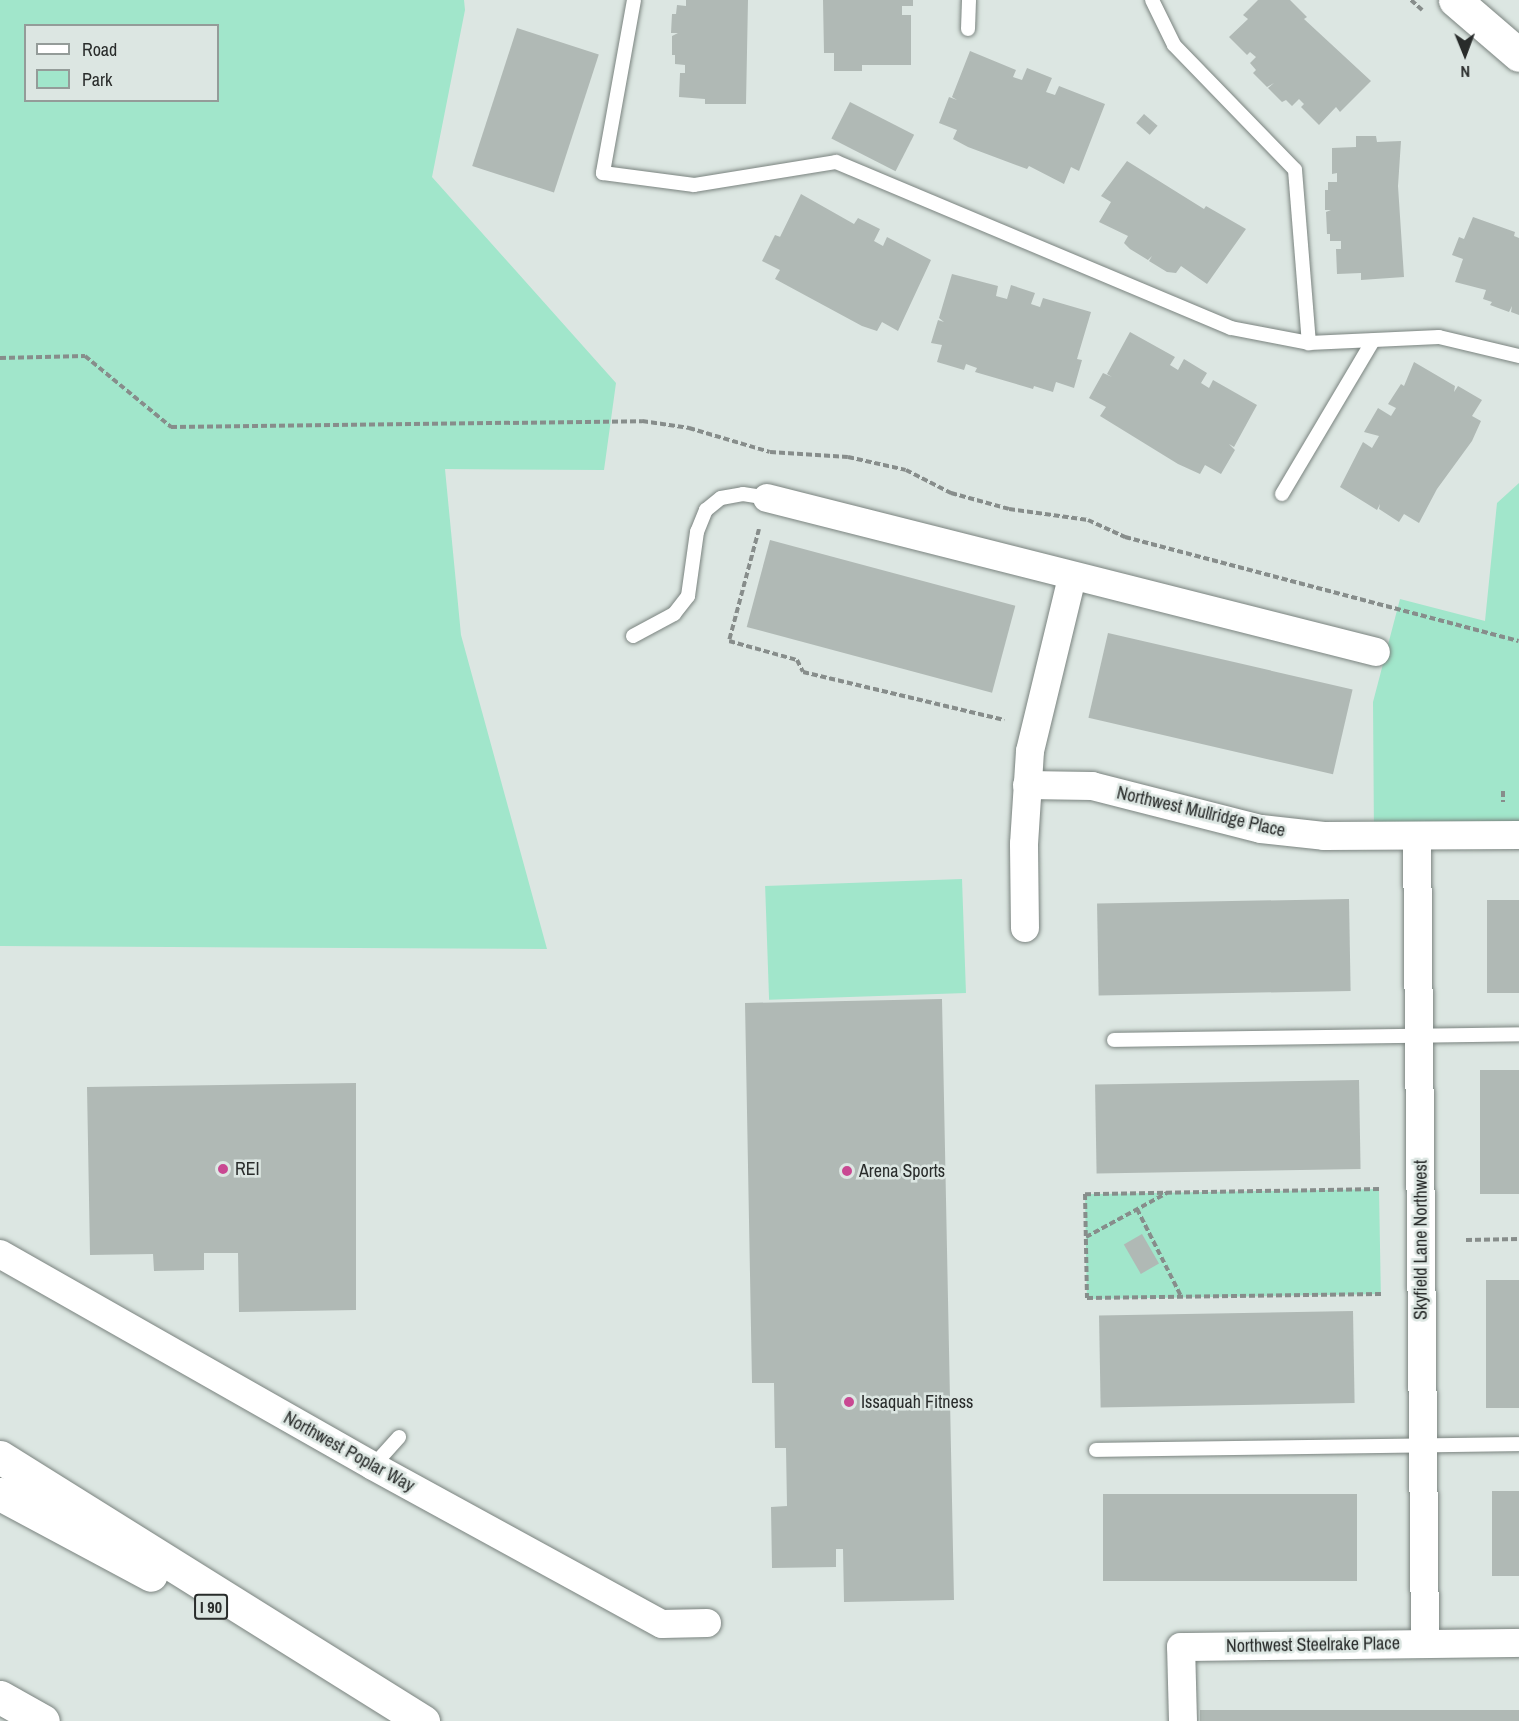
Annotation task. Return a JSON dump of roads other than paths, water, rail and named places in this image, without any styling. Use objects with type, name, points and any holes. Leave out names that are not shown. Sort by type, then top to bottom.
[{"type":"main road","points":[[1455,0],[1519,55]]},
{"type":"main road","points":[[0,1457],[423,1721]]},
{"type":"main road","name":"I 90","points":[[0,1494],[423,1721]]},
{"type":"main road","points":[[0,1697],[43,1721]]},
{"type":"street","points":[[767,498],[1072,578],[1376,652]]},
{"type":"street","points":[[1025,928],[1027,785],[1030,751],[1072,578]]},
{"type":"street","name":"Northwest Mullridge Place","points":[[1027,785],[1092,786],[1261,829],[1324,836],[1519,835]]},
{"type":"street","name":"Skyfield Lane Northwest","points":[[1417,837],[1425,1644]]},
{"type":"street","name":"Northwest Poplar Way","points":[[0,1254],[373,1466],[662,1624],[706,1623]]},
{"type":"street","name":"Northwest Steelrake Place","points":[[1183,1721],[1181,1647],[1519,1643]]},
{"type":"lane","points":[[634,0],[603,173],[694,185],[836,162],[1195,315],[1231,328],[1309,343],[1439,337],[1519,356]]},
{"type":"lane","points":[[968,28],[969,0]]},
{"type":"lane","points":[[1152,0],[1174,45],[1295,170],[1309,343]]},
{"type":"lane","points":[[1281,494],[1373,341]]},
{"type":"lane","points":[[633,636],[674,614],[688,596],[697,532],[706,510],[721,498],[743,494],[767,498]]},
{"type":"lane","points":[[1114,1040],[1519,1034]]},
{"type":"lane","points":[[373,1466],[399,1437]]},
{"type":"lane","points":[[1096,1450],[1519,1444]]},
{"type":"place","name":"REI","points":[[223,1169]]},
{"type":"place","name":"Arena Sports","points":[[847,1171]]},
{"type":"place","name":"Issaquah Fitness","points":[[849,1402]]}]
